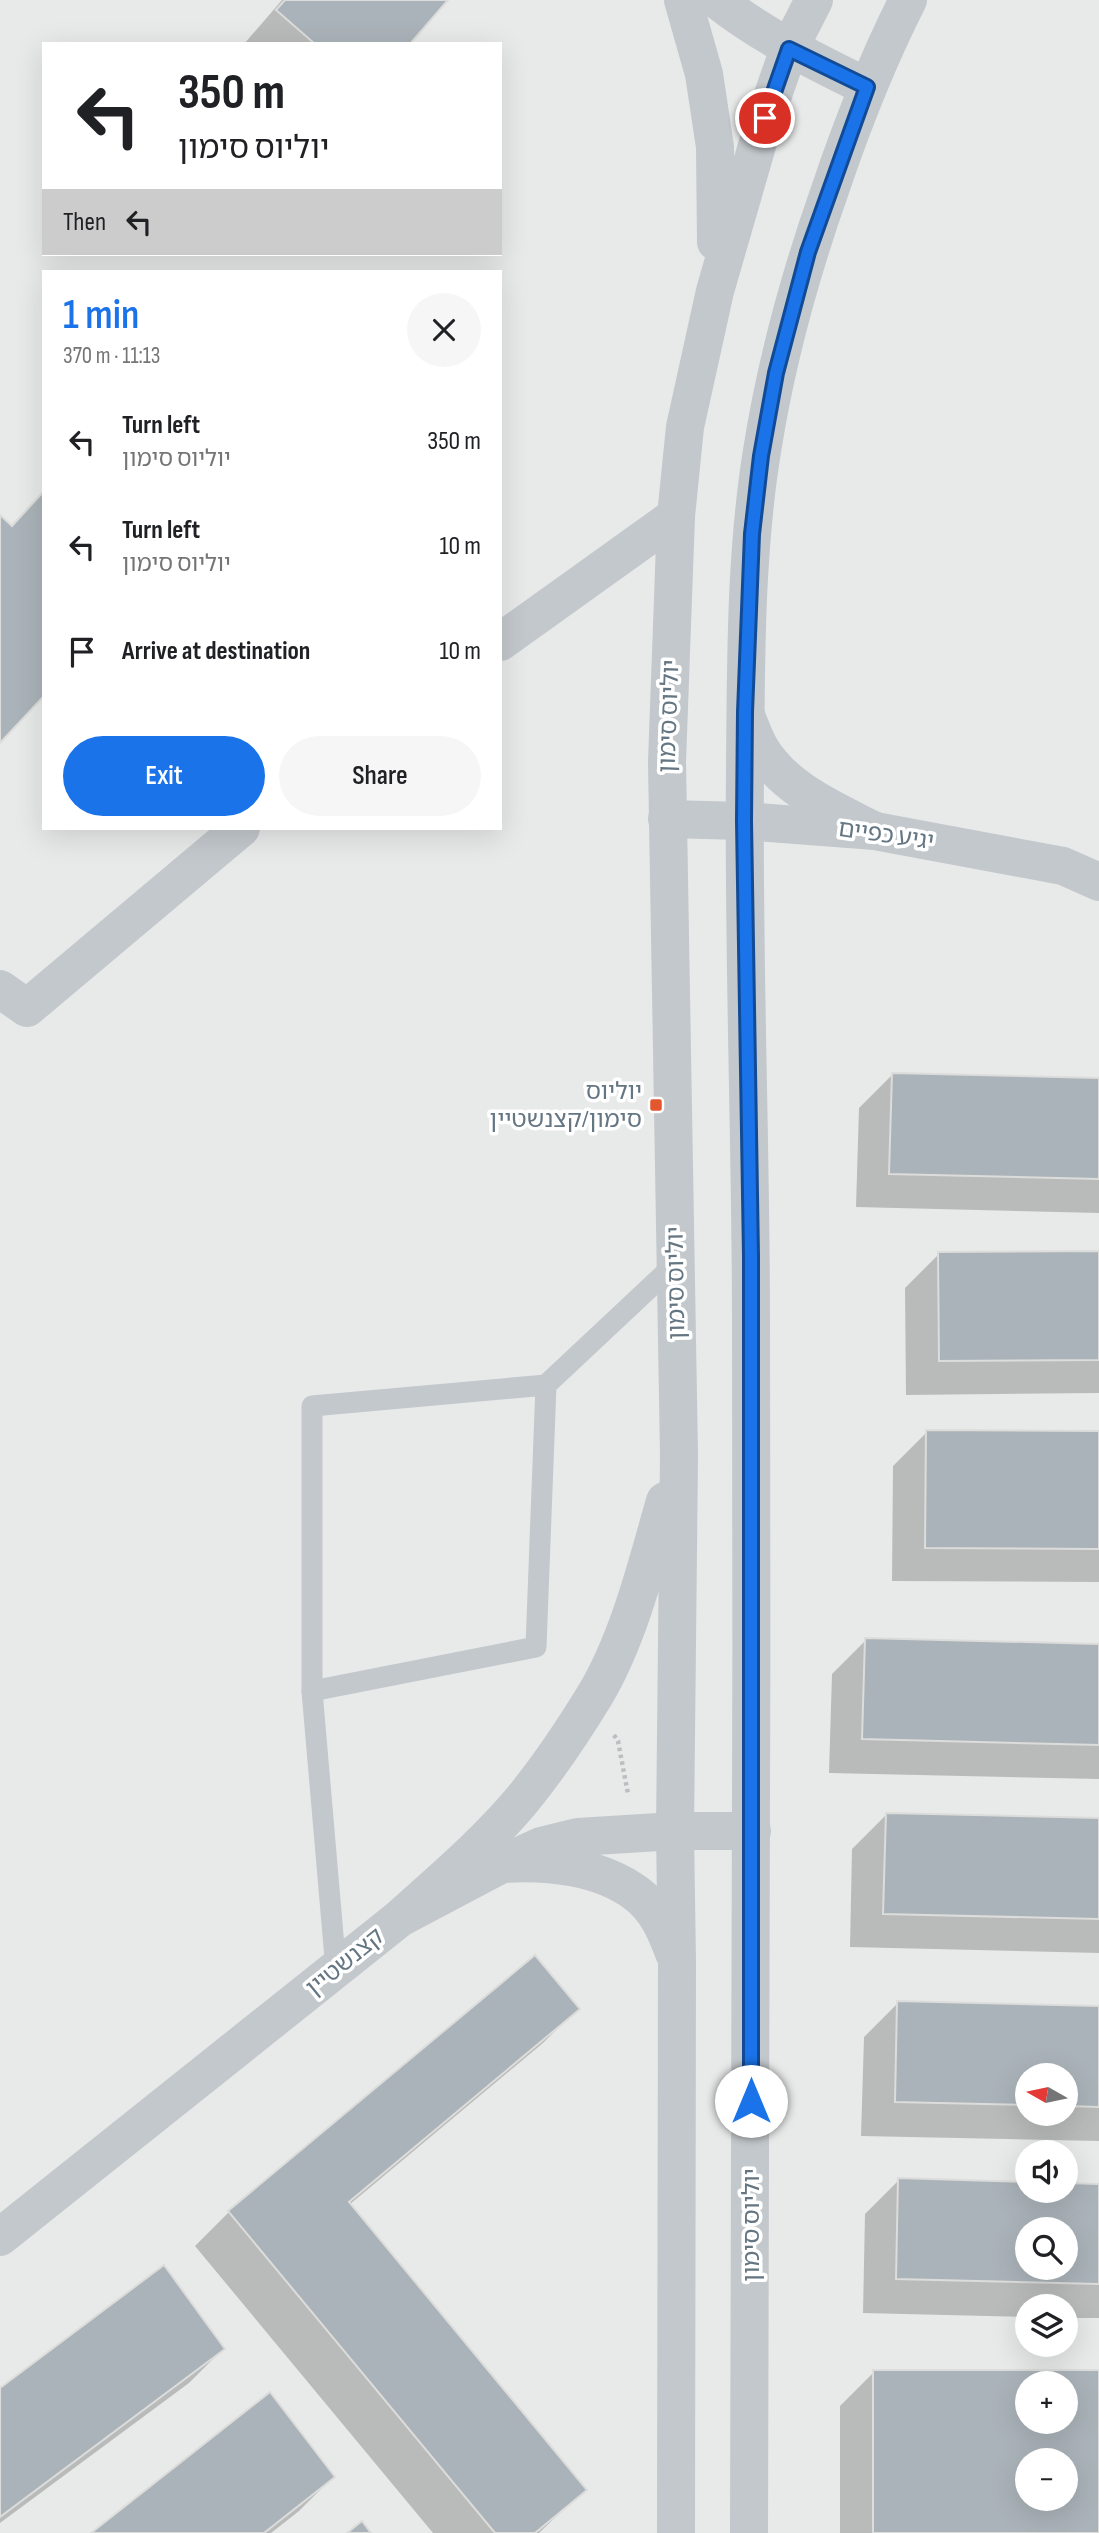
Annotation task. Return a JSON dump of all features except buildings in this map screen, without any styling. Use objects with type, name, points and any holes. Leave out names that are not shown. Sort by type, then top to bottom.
[{"type":"street","points":[[683,0],[704,74],[715,146],[715,291]]},
{"type":"street","points":[[717,0],[752,27],[789,49],[867,87]]},
{"type":"street","name":"יוליוס סימון","points":[[676,2533],[675,1831],[679,1455],[667,762],[676,516],[685,427],[715,291],[765,118],[789,49],[814,0]]},
{"type":"street","name":"יוליוס סימון","points":[[749,2533],[751,1256],[744,821],[752,534],[761,456],[776,373],[808,252],[867,87],[908,0]]},
{"type":"street","points":[[502,641],[676,516]]},
{"type":"street","points":[[745,712],[759,747],[790,781],[814,800],[875,831]]},
{"type":"street","name":"יגיע כפיים","points":[[667,819],[744,821],[875,831],[1063,866],[1099,882]]},
{"type":"street","points":[[0,989],[27,1008],[239,830]]},
{"type":"street","points":[[400,1918],[473,1851],[522,1800],[593,1697],[624,1633],[679,1455]]},
{"type":"street","name":"קצנשטיין","points":[[0,2237],[400,1918],[541,1846],[578,1837],[752,1830]]},
{"type":"street","points":[[502,1864],[531,1862],[559,1865],[618,1883],[638,1895],[653,1911],[667,1933],[677,1962]]},
{"type":"lane","points":[[336,1970],[312,1691],[312,1406],[546,1385],[676,1263]]},
{"type":"lane","points":[[312,1691],[536,1647],[546,1385]]},
{"type":"path","points":[[593,1697],[618,1741],[628,1794],[631,1833]]},
{"type":"shaded area","points":[[0,0],[1099,0],[1099,2533],[0,2533]]},
{"type":"place","name":"יוליוס סימון/קצנשטיין","points":[[656,1105]]},
{"type":"route","points":[[751,2101],[751,1256],[744,821],[752,534],[761,456],[776,373],[808,252],[867,87],[789,49],[765,118]]}]
